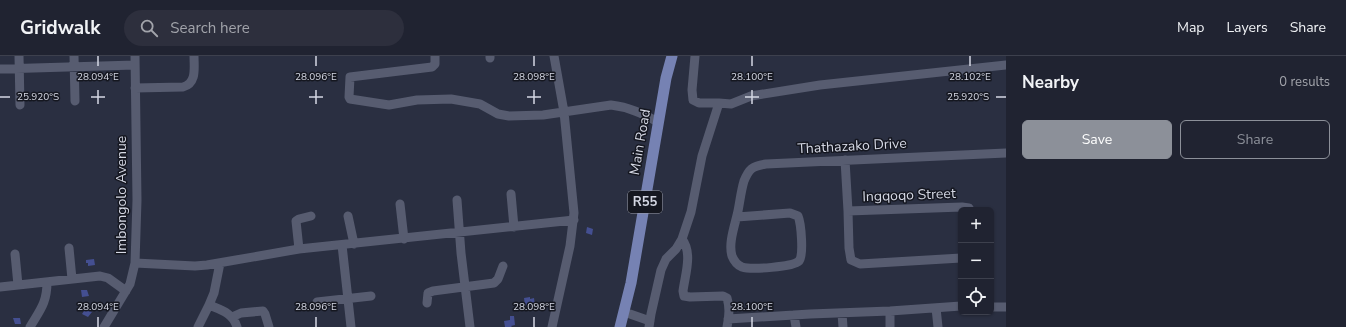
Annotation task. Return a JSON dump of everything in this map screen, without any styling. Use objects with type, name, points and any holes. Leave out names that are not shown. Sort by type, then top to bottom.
[{"type":"main road","name":"Main Road","points":[[666,56],[666,78]]},
{"type":"main road","name":"Main Road","points":[[620,327],[631,283],[658,122],[666,78],[672,56]]},
{"type":"main road","name":"Main Road","points":[[628,327],[632,299],[631,283]]},
{"type":"street","points":[[19,56],[20,105]]},
{"type":"street","points":[[74,56],[75,101]]},
{"type":"street","points":[[135,88],[187,86],[190,84],[193,77],[194,56]]},
{"type":"street","points":[[435,56],[435,64],[432,67],[352,76],[349,79],[350,98],[389,105],[417,100],[451,99],[480,104],[498,114],[509,116],[564,112],[611,104],[630,109],[658,122]]},
{"type":"street","points":[[552,327],[570,246],[574,220],[564,112],[554,56]]},
{"type":"street","points":[[695,56],[692,90],[694,100],[699,103],[731,104],[759,95],[820,85],[1006,64]]},
{"type":"street","points":[[0,69],[74,67],[135,60]]},
{"type":"street","name":"Imbongolo Avenue","points":[[104,327],[126,291],[132,278],[135,263],[137,200],[135,60]]},
{"type":"street","points":[[630,314],[650,324],[661,270],[666,259],[676,249],[682,239],[691,212],[702,156],[719,103]]},
{"type":"street","name":"Thathazako Drive","points":[[737,217],[790,213],[798,216],[800,225],[801,252],[798,261],[795,264],[756,268],[742,267],[737,264],[732,257],[731,242],[744,181],[751,169],[756,166],[844,160],[1006,153]]},
{"type":"street","name":"Ingqoqo Street","points":[[844,160],[848,211],[849,255],[851,260],[854,262],[867,264],[958,258]]},
{"type":"street","points":[[511,194],[514,227]]},
{"type":"street","points":[[457,200],[470,327]]},
{"type":"street","points":[[400,204],[404,239]]},
{"type":"street","name":"Ingqoqo Street","points":[[848,211],[958,207]]},
{"type":"street","points":[[299,250],[296,221],[310,216]]},
{"type":"street","points":[[348,216],[354,244]]},
{"type":"street","points":[[135,263],[195,266],[299,250],[574,220]]},
{"type":"street","points":[[682,239],[687,244],[688,252],[683,291],[684,296],[723,296],[727,298],[729,303],[727,323],[794,315],[958,306]]},
{"type":"street","points":[[342,245],[351,327]]},
{"type":"street","points":[[69,248],[72,279]]},
{"type":"street","points":[[15,254],[18,285]]},
{"type":"street","points":[[198,327],[209,305],[215,288],[220,263]]},
{"type":"street","points":[[427,303],[427,295],[429,292],[494,282],[498,279],[503,266]]},
{"type":"street","points":[[0,288],[100,276],[108,278],[126,291]]},
{"type":"street","points":[[30,327],[45,302],[48,282]]},
{"type":"street","points":[[317,302],[371,296]]},
{"type":"street","points":[[209,305],[232,317],[237,327]]},
{"type":"street","points":[[994,306],[1006,307]]},
{"type":"street","points":[[936,308],[938,327]]},
{"type":"street","points":[[232,317],[241,313],[263,311],[269,327]]},
{"type":"street","points":[[890,311],[890,327]]},
{"type":"street","points":[[842,313],[843,327]]},
{"type":"street","points":[[794,315],[796,327]]},
{"type":"building","points":[[587,227],[593,229],[592,235],[586,233]]},
{"type":"building","points":[[94,259],[95,265],[88,266],[86,260]]},
{"type":"building","points":[[81,290],[87,290],[89,296],[82,297]]},
{"type":"building","points":[[530,297],[530,299],[534,298],[535,306],[525,306],[524,298]]},
{"type":"building","points":[[86,308],[92,312],[88,317],[82,314]]},
{"type":"building","points":[[510,316],[514,316],[515,325],[511,326],[512,327],[505,327],[504,321],[510,320]]},
{"type":"building","points":[[13,318],[20,318],[21,324],[15,324]]}]
